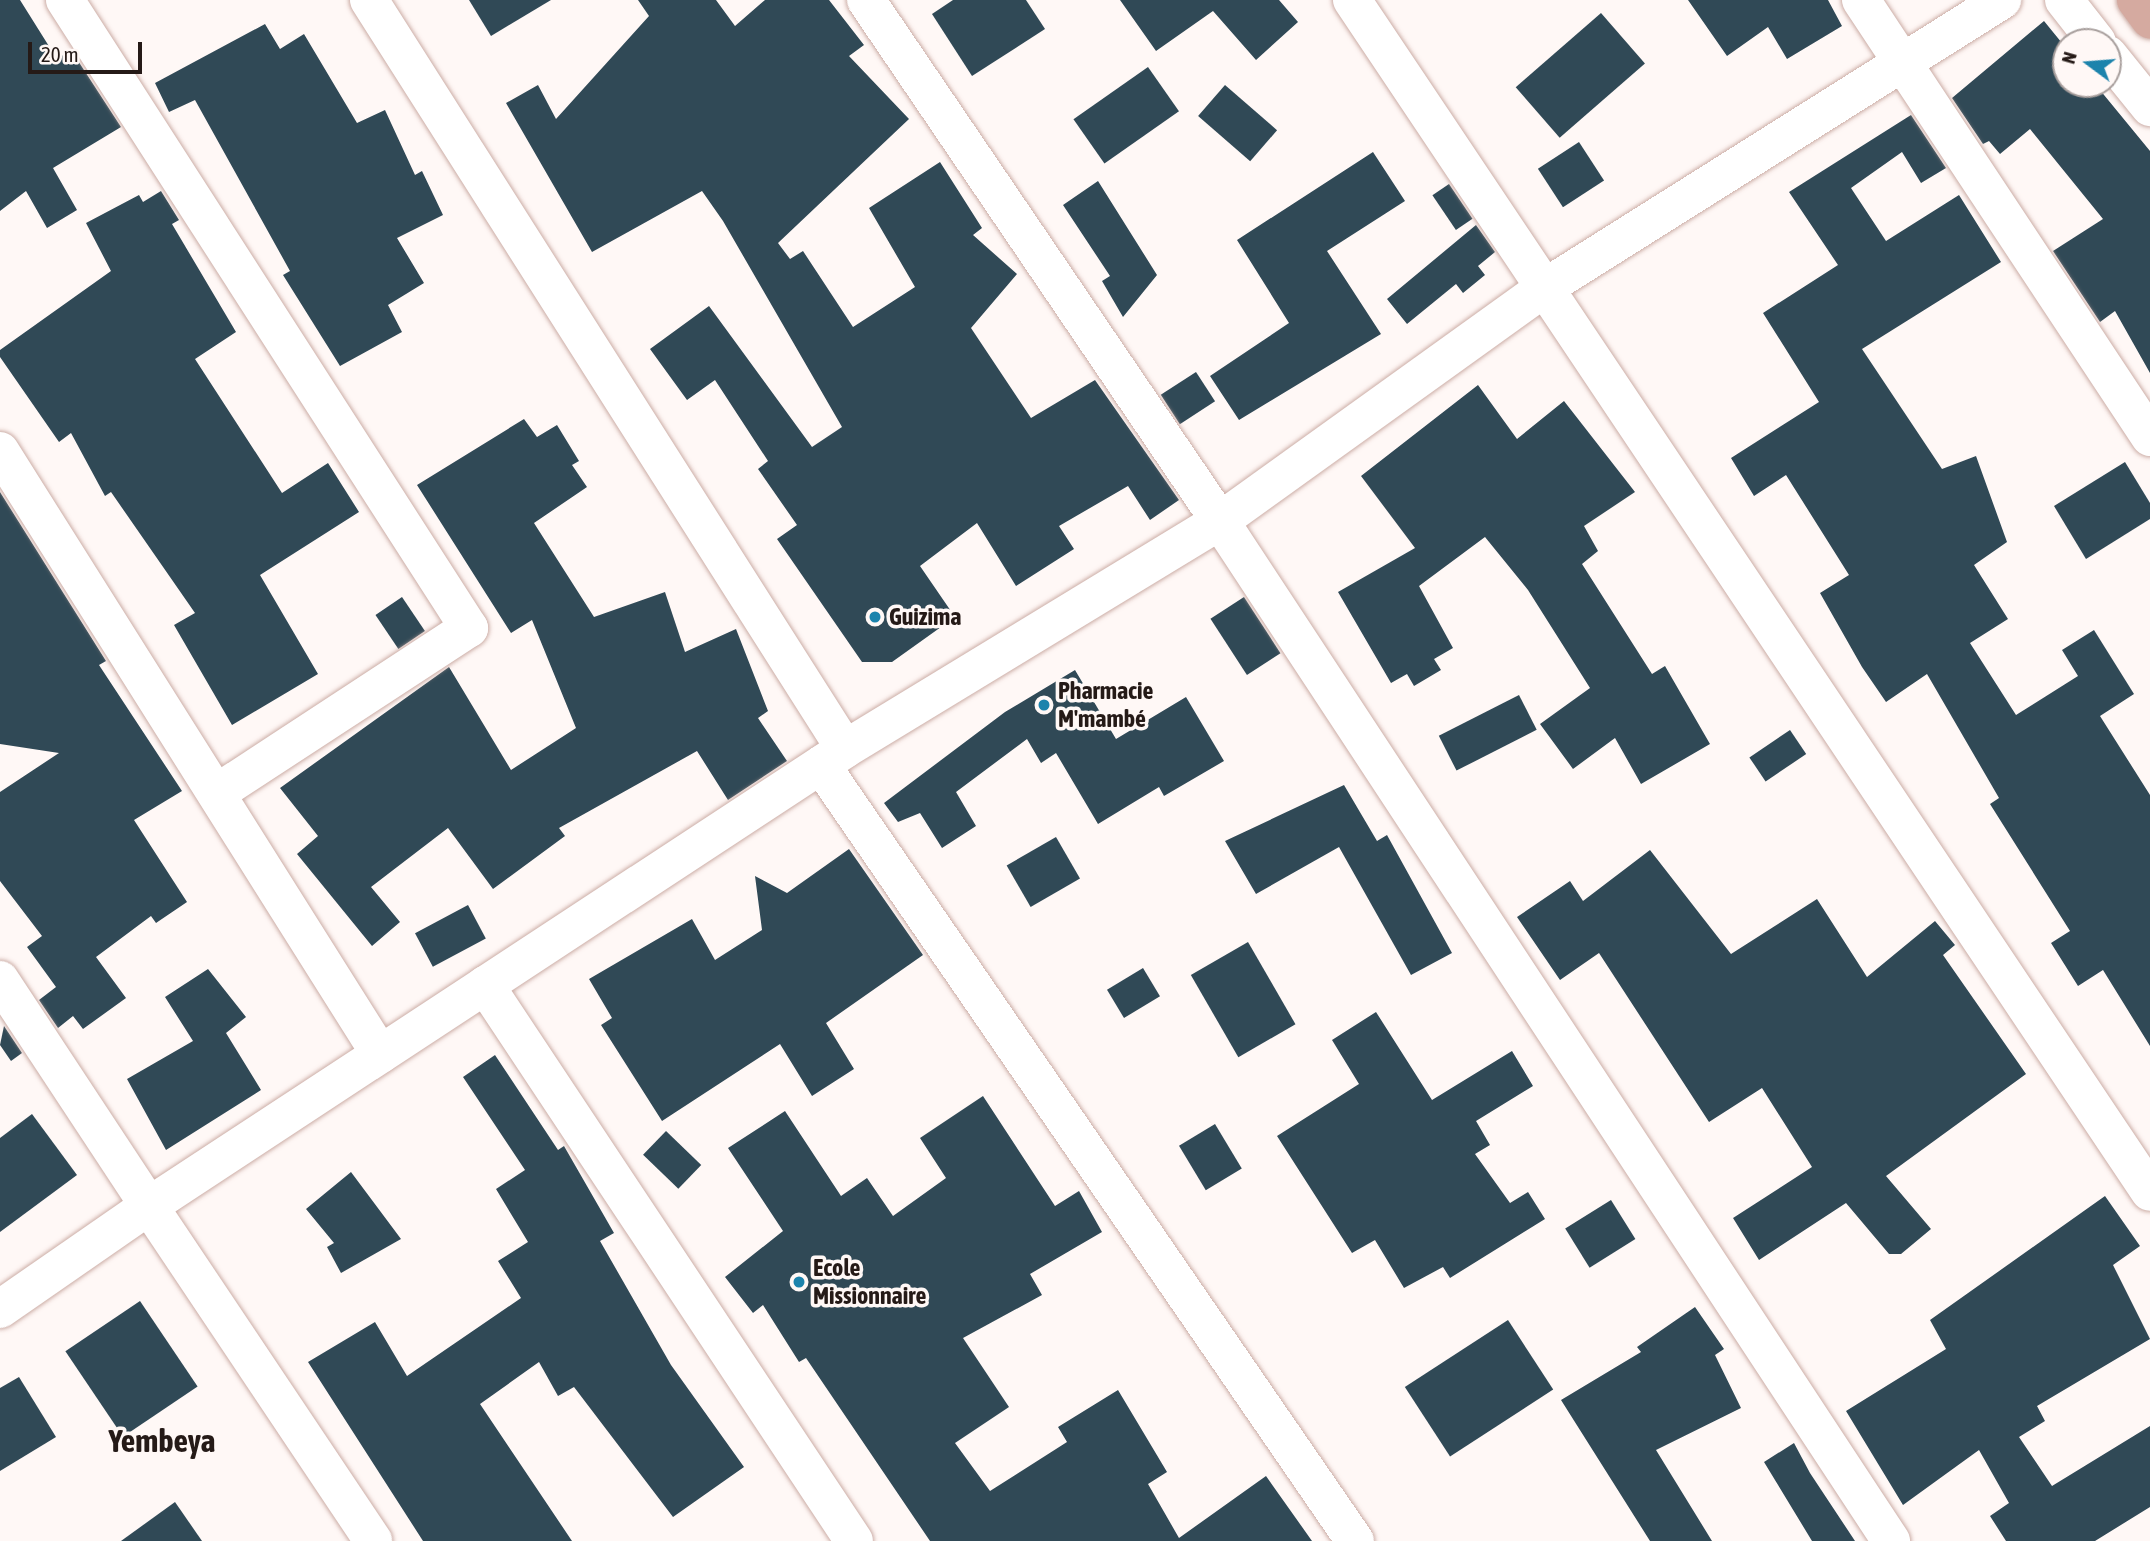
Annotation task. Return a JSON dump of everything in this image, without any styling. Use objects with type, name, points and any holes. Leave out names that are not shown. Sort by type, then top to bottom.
[{"type":"main road","points":[[2136,0],[2150,19]]},
{"type":"street","points":[[65,0],[469,628],[220,791]]},
{"type":"street","points":[[369,0],[833,757],[1355,1541]]},
{"type":"street","points":[[866,0],[1220,521],[1891,1541]]},
{"type":"street","points":[[1352,0],[2150,1192]]},
{"type":"street","points":[[1861,0],[2150,437]]},
{"type":"street","points":[[0,1309],[149,1206],[833,757],[1220,521],[1546,287],[2002,0]]},
{"type":"street","points":[[2064,0],[2086,28]]},
{"type":"street","points":[[2122,72],[2150,107]]},
{"type":"street","points":[[0,451],[220,791],[380,1054]]},
{"type":"street","points":[[0,980],[373,1541]]},
{"type":"street","points":[[485,985],[855,1541]]},
{"type":"building","points":[[0,0],[20,0],[57,59],[71,50],[121,127],[53,168],[77,210],[47,228],[26,191],[0,211]]},
{"type":"building","points":[[469,0],[551,0],[491,36]]},
{"type":"building","points":[[638,0],[716,0],[735,26],[765,0],[829,0],[864,45],[849,56],[909,119],[778,243],[790,259],[803,251],[853,327],[915,287],[869,208],[940,162],[982,228],[973,235],[1017,274],[971,328],[1031,418],[1095,380],[1179,500],[1150,520],[1128,486],[1059,526],[1074,549],[1016,586],[977,523],[920,566],[955,617],[892,662],[862,662],[777,539],[797,525],[758,469],[768,461],[715,380],[687,400],[650,349],[709,306],[812,447],[842,427],[723,221],[702,191],[592,252],[506,103],[538,85],[556,119],[649,16]]},
{"type":"building","points":[[953,0],[1026,0],[1045,29],[972,76],[932,14]]},
{"type":"building","points":[[1120,0],[1279,0],[1298,22],[1256,60],[1213,11],[1156,51]]},
{"type":"building","points":[[1688,0],[1828,0],[1842,26],[1787,59],[1768,27],[1727,56]]},
{"type":"building","points":[[1601,13],[1645,64],[1560,138],[1516,87]]},
{"type":"building","points":[[2044,21],[2052,31],[2052,98],[2106,98],[2150,151],[2150,373],[2115,311],[2100,322],[2053,251],[2103,219],[2030,129],[2000,154],[1989,141],[1983,144],[1952,98]]},
{"type":"building","points":[[265,24],[280,49],[304,34],[357,123],[385,110],[415,175],[422,171],[443,215],[397,238],[424,283],[388,305],[402,332],[340,366],[283,275],[290,271],[195,100],[169,112],[155,83]]},
{"type":"building","points":[[1148,67],[1179,111],[1104,163],[1073,119]]},
{"type":"building","points":[[1225,85],[1277,130],[1250,161],[1198,116]]},
{"type":"building","points":[[1911,115],[1946,168],[1921,183],[1902,152],[1851,188],[1886,241],[1959,195],[2001,262],[1862,349],[1942,469],[1976,456],[2007,542],[1974,565],[2008,619],[1970,643],[2016,715],[2078,676],[2062,650],[2094,630],[2134,694],[2100,716],[2150,795],[2150,1046],[2103,970],[2078,986],[2051,943],[2070,931],[1990,804],[1999,798],[1927,674],[1886,702],[1862,667],[1820,593],[1849,575],[1786,475],[1754,496],[1731,458],[1819,402],[1763,313],[1838,265],[1789,192]]},
{"type":"building","points":[[1579,142],[1604,181],[1563,207],[1538,169]]},
{"type":"building","points":[[1373,152],[1405,201],[1327,251],[1381,334],[1239,420],[1210,376],[1289,323],[1237,240]]},
{"type":"building","points":[[1098,181],[1157,275],[1123,317],[1102,281],[1110,276],[1063,205]]},
{"type":"building","points":[[1449,184],[1472,219],[1456,230],[1432,195]]},
{"type":"building","points":[[161,191],[179,220],[172,224],[236,332],[195,359],[282,493],[328,463],[359,512],[260,575],[318,674],[232,725],[174,625],[195,613],[111,492],[105,496],[71,433],[59,442],[0,357],[0,350],[111,271],[86,223],[139,195],[143,202]]},
{"type":"building","points":[[1476,225],[1495,252],[1478,266],[1485,275],[1463,293],[1456,284],[1407,324],[1387,299]]},
{"type":"building","points":[[1196,372],[1215,401],[1180,424],[1161,395]]},
{"type":"building","points":[[1478,385],[1517,439],[1564,401],[1635,492],[1584,526],[1598,551],[1582,564],[1652,674],[1665,666],[1710,744],[1641,784],[1615,738],[1573,769],[1540,724],[1590,688],[1528,590],[1485,537],[1419,586],[1453,648],[1434,659],[1441,670],[1414,686],[1407,674],[1391,683],[1338,592],[1415,548],[1361,476]]},
{"type":"building","points":[[524,419],[537,437],[557,425],[579,461],[572,465],[587,487],[534,523],[594,617],[665,592],[685,652],[736,629],[768,711],[758,718],[787,761],[728,800],[697,751],[559,828],[565,836],[493,889],[448,828],[371,887],[400,922],[372,946],[297,854],[318,836],[280,788],[449,667],[511,770],[576,728],[532,620],[511,633],[417,485]]},
{"type":"building","points":[[2125,462],[2150,503],[2150,519],[2086,559],[2054,506]]},
{"type":"building","points":[[0,492],[106,661],[99,665],[182,791],[134,820],[187,902],[156,923],[151,916],[96,957],[126,998],[83,1029],[73,1016],[58,1028],[39,1000],[56,987],[27,947],[42,936],[0,881],[0,792],[59,753],[0,744]]},
{"type":"building","points":[[402,597],[425,631],[398,649],[375,615]]},
{"type":"building","points":[[1244,597],[1280,653],[1247,675],[1210,619]]},
{"type":"building","points":[[1075,670],[1116,739],[1186,697],[1224,761],[1164,796],[1159,787],[1098,824],[1056,753],[1041,763],[1027,739],[956,792],[976,826],[942,848],[920,813],[898,822],[884,803],[1005,712]]},
{"type":"building","points":[[1519,695],[1537,730],[1457,771],[1439,736]]},
{"type":"building","points":[[1790,730],[1806,754],[1766,781],[1749,757]]},
{"type":"building","points":[[1344,785],[1377,841],[1387,835],[1452,953],[1411,975],[1339,847],[1256,894],[1225,841]]},
{"type":"building","points":[[1056,837],[1080,879],[1031,907],[1007,866]]},
{"type":"building","points":[[849,849],[923,955],[826,1023],[854,1069],[812,1096],[780,1044],[662,1121],[601,1025],[612,1018],[589,979],[692,919],[715,960],[762,930],[755,876],[787,893]]},
{"type":"building","points":[[1650,850],[1731,954],[1817,899],[1867,977],[1935,921],[1955,945],[1943,955],[2026,1074],[1886,1176],[1931,1229],[1901,1254],[1889,1254],[1846,1203],[1759,1260],[1733,1218],[1812,1167],[1762,1088],[1709,1122],[1599,953],[1560,980],[1517,917],[1570,881],[1583,901]]},
{"type":"building","points":[[468,905],[486,939],[433,967],[415,933]]},
{"type":"building","points":[[1248,942],[1296,1024],[1238,1057],[1191,975]]},
{"type":"building","points":[[1143,968],[1160,996],[1124,1018],[1107,990]]},
{"type":"building","points":[[208,969],[246,1017],[226,1033],[261,1090],[166,1150],[127,1079],[193,1041],[165,997]]},
{"type":"building","points":[[1376,1012],[1432,1100],[1512,1051],[1533,1086],[1476,1121],[1490,1145],[1475,1154],[1510,1203],[1528,1192],[1545,1219],[1450,1278],[1443,1267],[1404,1288],[1375,1240],[1352,1253],[1277,1136],[1359,1084],[1332,1040]]},
{"type":"building","points":[[4,1026],[22,1053],[11,1061],[0,1045]]},
{"type":"building","points":[[495,1055],[558,1150],[564,1146],[614,1233],[600,1241],[671,1365],[744,1467],[673,1517],[574,1387],[558,1396],[539,1362],[480,1404],[572,1541],[423,1541],[308,1362],[375,1322],[407,1376],[521,1298],[498,1261],[528,1242],[496,1189],[525,1170],[463,1077]]},
{"type":"building","points":[[983,1096],[1055,1206],[1079,1191],[1102,1232],[1030,1274],[1042,1295],[963,1338],[1009,1407],[955,1443],[990,1491],[1067,1442],[1058,1427],[1118,1390],[1167,1472],[1148,1484],[1179,1538],[1266,1476],[1312,1541],[930,1541],[806,1358],[799,1362],[763,1305],[753,1313],[725,1277],[783,1231],[728,1148],[785,1111],[841,1196],[867,1178],[893,1216],[946,1178],[920,1138]]},
{"type":"building","points":[[32,1114],[77,1175],[0,1232],[0,1138]]},
{"type":"building","points":[[1215,1124],[1242,1169],[1206,1190],[1179,1146]]},
{"type":"building","points":[[666,1131],[701,1165],[678,1189],[643,1155]]},
{"type":"building","points":[[351,1172],[401,1239],[341,1273],[327,1247],[334,1243],[306,1209]]},
{"type":"building","points":[[2105,1196],[2140,1246],[2113,1265],[2150,1339],[2037,1406],[2045,1421],[2019,1437],[2052,1486],[2150,1426],[2150,1507],[2095,1541],[2006,1541],[1990,1516],[2009,1503],[1979,1450],[1903,1505],[1846,1411],[1946,1349],[1930,1320]]},
{"type":"building","points":[[1611,1200],[1635,1239],[1590,1268],[1565,1229]]},
{"type":"building","points":[[140,1301],[198,1386],[123,1437],[65,1351]]},
{"type":"building","points":[[1695,1307],[1724,1349],[1715,1355],[1741,1408],[1656,1450],[1712,1541],[1650,1541],[1561,1400],[1641,1352],[1637,1347]]},
{"type":"building","points":[[1508,1320],[1553,1390],[1450,1457],[1405,1387]]},
{"type":"building","points":[[19,1377],[56,1437],[0,1471],[0,1388]]},
{"type":"building","points":[[1794,1443],[1810,1473],[1855,1541],[1812,1541],[1764,1462]]},
{"type":"building","points":[[175,1502],[202,1541],[121,1541]]},
{"type":"place","name":"Guizima","points":[[875,617]]},
{"type":"place","name":"Pharmacie M'mambé","points":[[1044,705]]},
{"type":"place","name":"Ecole Missionnaire","points":[[799,1282]]},
{"type":"district","name":"Yembeya","points":[[162,1441]]}]
